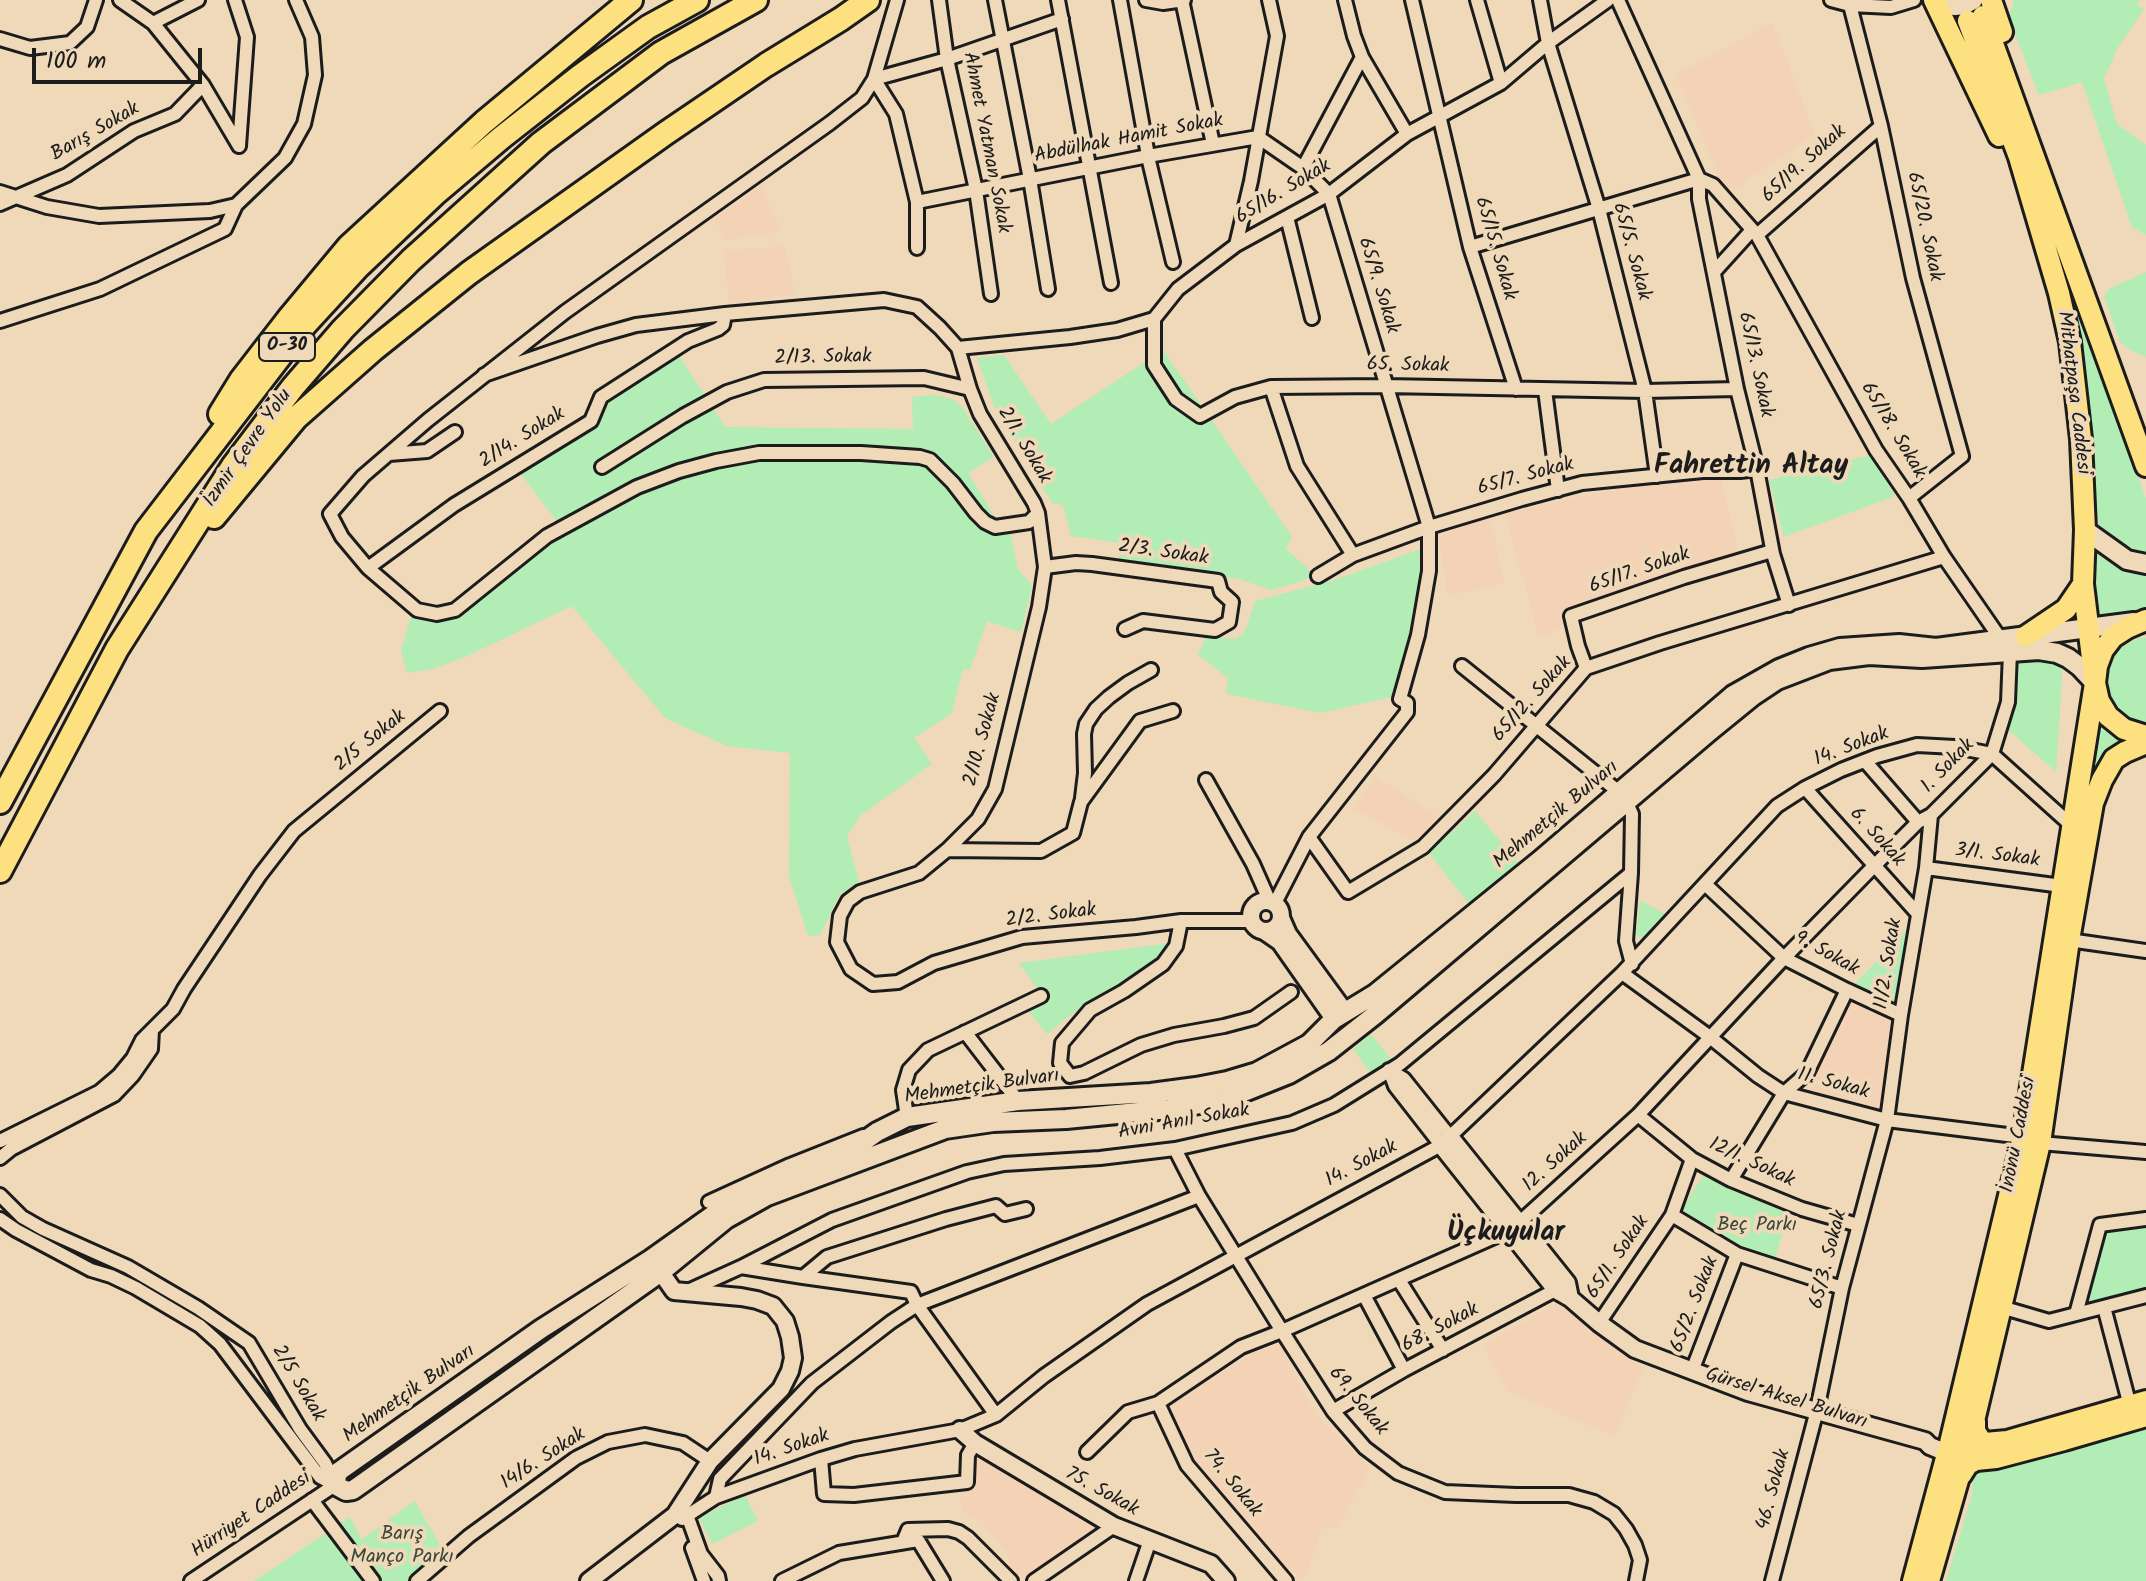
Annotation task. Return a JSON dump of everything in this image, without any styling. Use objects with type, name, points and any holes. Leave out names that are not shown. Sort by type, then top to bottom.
[{"type":"highway","points":[[146,531],[241,380],[349,246],[484,122],[631,0]]},
{"type":"highway","name":"İzmir Çevre Yolu","points":[[0,802],[146,531],[301,329],[358,267],[436,193],[501,138],[648,27],[697,0]]},
{"type":"highway","name":"İzmir Çevre Yolu","points":[[0,871],[117,649],[233,466],[293,387],[343,329],[411,260],[541,143],[661,53],[756,0]]},
{"type":"highway","points":[[173,562],[296,418],[385,340],[469,273],[565,203],[766,65],[868,0]]},
{"type":"main road","points":[[1936,0],[1979,9]]},
{"type":"main road","points":[[1936,0],[2005,147],[2034,234],[2059,293]]},
{"type":"main road","name":"Mithatpaşa Caddesi","points":[[1979,9],[2070,342],[2085,530],[2083,584],[2095,683]]},
{"type":"main road","name":"Mithatpaşa Caddesi","points":[[1979,9],[2031,110],[2101,344],[2146,466]]},
{"type":"main road","points":[[2085,530],[2127,560],[2146,564]]},
{"type":"main road","points":[[2026,636],[2066,609],[2083,584]]},
{"type":"main road","points":[[2144,620],[2113,637],[2103,650],[2095,683],[2099,701],[2108,716],[2124,729],[2146,736]]},
{"type":"main road","name":"Mehmetçik Bulvarı","points":[[2006,646],[2026,636],[2144,620]]},
{"type":"main road","name":"Mehmetçik Bulvarı","points":[[335,1485],[346,1491],[353,1490],[723,1214],[849,1152],[877,1132],[907,1117],[1018,1101],[1151,1093],[1227,1081],[1257,1072],[1309,1044],[1340,1016],[1375,994],[1539,861],[1777,680],[1829,660],[1869,655],[1922,658],[2006,646],[2057,653],[2080,667],[2095,683]]},
{"type":"main road","name":"İnönü Caddesi","points":[[1929,1581],[1965,1453],[2032,1140],[2062,886],[2095,683]]},
{"type":"main road","name":"İnönü Caddesi","points":[[1913,1581],[1975,1431],[2001,1307],[2089,820],[2097,791],[2114,759],[2146,743]]},
{"type":"main road","name":"Mehmetçik Bulvarı","points":[[723,1214],[945,1129],[993,1122],[1169,1109],[1224,1100],[1289,1074],[1329,1051],[1376,1014],[1622,797]]},
{"type":"main road","points":[[1329,1051],[1340,1016],[1376,1014]]},
{"type":"main road","points":[[1965,1453],[2141,1407]]},
{"type":"street","points":[[0,39],[30,48],[70,43],[87,27],[96,0]]},
{"type":"street","points":[[120,0],[153,23],[203,85],[239,146],[247,37],[235,0]]},
{"type":"street","points":[[0,321],[100,289],[225,229],[236,205],[285,158],[304,124],[315,75],[312,37],[296,0]]},
{"type":"street","points":[[897,0],[874,79],[862,98],[565,312],[484,375],[363,476],[330,514],[342,537],[368,568],[417,610],[437,614],[455,610],[547,536],[624,493],[679,471],[759,453],[861,453],[920,457],[930,460],[976,513],[995,527],[1029,522],[1038,513]]},
{"type":"street","name":"Ahmet Yatman Sokak","points":[[939,0],[947,59],[976,190],[991,294]]},
{"type":"street","points":[[995,0],[1048,289]]},
{"type":"street","points":[[1058,0],[1111,283]]},
{"type":"street","points":[[1120,0],[1148,156],[1173,262]]},
{"type":"street","points":[[1148,0],[1163,3],[1183,0],[1213,144]]},
{"type":"street","points":[[1236,245],[1277,36],[1269,0]]},
{"type":"street","points":[[1345,0],[1362,57],[1407,134]]},
{"type":"street","name":"65/15. Sokak","points":[[1412,0],[1470,247],[1516,389]]},
{"type":"street","points":[[1477,0],[1501,83]]},
{"type":"street","name":"65/5. Sokak","points":[[1540,0],[1548,43],[1599,209],[1645,391],[1657,476]]},
{"type":"street","name":"65/16. Sokak","points":[[1154,319],[1178,289],[1236,245],[1329,194],[1407,134],[1501,83],[1548,43],[1608,0]]},
{"type":"street","name":"65/13. Sokak","points":[[1618,0],[1699,179],[1699,199],[1737,389],[1757,469],[1772,551],[1789,605]]},
{"type":"street","points":[[1831,0],[1850,5],[1891,7],[1914,0]]},
{"type":"street","points":[[153,23],[192,1]]},
{"type":"street","name":"65/20. Sokak","points":[[1850,5],[1881,126],[1913,278],[1962,456],[1909,498]]},
{"type":"street","points":[[874,79],[947,59],[1062,19]]},
{"type":"street","points":[[1303,168],[1362,57]]},
{"type":"street","points":[[874,79],[896,114],[917,202],[917,248]]},
{"type":"street","name":"Barış Sokak","points":[[0,204],[67,175],[134,131],[175,114],[203,85]]},
{"type":"street","name":"65/19. Sokak","points":[[1714,272],[1881,126]]},
{"type":"street","points":[[1258,137],[1303,168],[1329,194]]},
{"type":"street","name":"Abdülhak Hamit Sokak","points":[[917,202],[1258,137]]},
{"type":"street","points":[[1470,247],[1699,179]]},
{"type":"street","name":"65/13. Sokak","points":[[1699,179],[1713,185],[1755,233]]},
{"type":"street","points":[[0,192],[47,207],[99,216],[210,211],[236,205]]},
{"type":"street","name":"65/9. Sokak","points":[[1329,194],[1429,527]]},
{"type":"street","points":[[1287,217],[1312,318]]},
{"type":"street","name":"65/18. Sokak","points":[[1755,233],[1876,450],[1944,557],[2006,646]]},
{"type":"street","points":[[484,375],[621,328],[725,314],[884,300],[917,307],[958,348],[1070,337],[1117,330],[1154,319]]},
{"type":"street","name":"2/14. Sokak","points":[[368,568],[454,505],[591,421],[601,397],[688,341],[718,329],[723,325],[725,314]]},
{"type":"street","name":"65. Sokak","points":[[1154,319],[1154,365],[1176,399],[1200,416],[1235,397],[1271,387],[1737,389]]},
{"type":"street","name":"2/1. Sokak","points":[[958,348],[980,414],[1038,513],[1045,567]]},
{"type":"street","name":"2/13. Sokak","points":[[602,467],[727,392],[764,380],[924,378],[970,389]]},
{"type":"street","points":[[1271,387],[1297,466],[1353,555]]},
{"type":"street","points":[[1545,390],[1558,490]]},
{"type":"street","points":[[389,454],[427,451],[455,432]]},
{"type":"street","name":"65/7. Sokak","points":[[1318,576],[1353,555],[1429,527],[1582,483],[1757,469]]},
{"type":"street","points":[[1258,926],[1277,926],[1275,907],[1309,837],[1407,712],[1407,703],[1400,699],[1420,626],[1429,571],[1429,527]]},
{"type":"street","name":"65/17. Sokak","points":[[1586,668],[1571,616],[1772,551]]},
{"type":"street","name":"65/12. Sokak","points":[[1309,837],[1348,892],[1423,847],[1494,775],[1586,668],[1944,557]]},
{"type":"street","name":"2/3. Sokak","points":[[1045,567],[1092,564],[1224,582],[1221,592],[1232,602],[1229,622],[1215,630],[1143,621],[1125,629]]},
{"type":"street","name":"2/10. Sokak","points":[[837,942],[840,916],[848,901],[860,892],[919,873],[978,819],[995,789],[1039,607],[1045,567]]},
{"type":"street","name":"1. Sokak","points":[[1931,815],[1992,754],[2008,702],[2006,646]]},
{"type":"street","points":[[1462,666],[1622,797],[1632,814],[1627,969]]},
{"type":"street","points":[[947,850],[1041,851],[1073,833],[1085,773],[1086,724],[1109,697],[1151,670]]},
{"type":"street","name":"2/5 Sokak","points":[[0,1141],[99,1092],[119,1075],[142,1040],[173,1009],[260,875],[294,831],[440,711]]},
{"type":"street","points":[[1081,802],[1140,721],[1173,711]]},
{"type":"street","name":"14. Sokak","points":[[589,1581],[681,1516],[716,1497],[855,1449],[960,1430],[996,1415],[1044,1376],[1147,1304],[1446,1142],[1627,969],[1777,806],[1805,788],[1865,761],[1917,745],[1955,747],[1992,754]]},
{"type":"street","points":[[1992,754],[2071,825]]},
{"type":"street","points":[[1865,761],[1918,822]]},
{"type":"street","points":[[1206,780],[1288,934],[1340,1016]]},
{"type":"street","name":"6. Sokak","points":[[1805,788],[1918,914]]},
{"type":"street","name":"12. Sokak","points":[[1087,1452],[1128,1412],[1158,1403],[1241,1347],[1399,1280],[1515,1226],[1638,1115],[1784,958],[1918,822],[1931,815]]},
{"type":"street","name":"11/2. Sokak","points":[[1887,1120],[1926,868],[1931,815]]},
{"type":"street","name":"3/1. Sokak","points":[[1926,868],[2062,886]]},
{"type":"street","name":"Avni Anıl Sokak","points":[[685,1292],[832,1220],[967,1172],[1004,1164],[1100,1158],[1175,1149],[1292,1123],[1334,1105],[1400,1064],[1631,873]]},
{"type":"street","name":"9. Sokak","points":[[1705,884],[1784,958],[1901,1015]]},
{"type":"street","points":[[1275,907],[1259,901],[1250,912],[1258,926],[1280,942],[1340,1016]]},
{"type":"street","points":[[1181,921],[1176,946],[1163,964],[1090,1010],[1062,1043],[1060,1063],[1070,1076],[1174,1035],[1254,1018],[1291,992]]},
{"type":"street","name":"2/2. Sokak","points":[[837,942],[851,969],[873,984],[898,982],[934,963],[1022,937],[1181,921],[1258,926]]},
{"type":"street","points":[[2069,940],[2146,951]]},
{"type":"street","name":"11. Sokak","points":[[1627,969],[1758,1076],[1784,1093],[1887,1120],[2146,1152]]},
{"type":"street","points":[[1731,1180],[1784,1093],[1807,1073],[1847,990]]},
{"type":"street","points":[[907,1117],[903,1090],[909,1070],[928,1050],[1041,996]]},
{"type":"street","name":"2/5 Sokak","points":[[0,1158],[11,1149],[114,1095],[151,1049],[152,1030]]},
{"type":"street","points":[[965,1032],[1018,1101]]},
{"type":"street","points":[[1389,1070],[1404,1079],[1446,1142]]},
{"type":"street","name":"12/1. Sokak","points":[[1638,1115],[1692,1159],[1731,1180],[1802,1209],[1858,1225]]},
{"type":"street","name":"65/3. Sokak","points":[[1817,1410],[1842,1288],[1887,1120]]},
{"type":"street","name":"Gürsel Aksel Bulvarı","points":[[1446,1142],[1565,1290],[1599,1323],[1638,1350],[1748,1392],[1925,1441],[1931,1439],[1965,1453]]},
{"type":"street","name":"69. Sokak","points":[[1175,1149],[1199,1196],[1282,1331],[1333,1411],[1365,1448],[1398,1473],[1445,1492],[1569,1495],[1594,1502],[1614,1514],[1635,1545],[1640,1560],[1636,1581]]},
{"type":"street","name":"65/1. Sokak","points":[[1599,1323],[1672,1215],[1692,1159]]},
{"type":"street","name":"2/5 Sokak","points":[[0,1195],[22,1217],[128,1267],[198,1308],[249,1343],[300,1429],[325,1463],[335,1485]]},
{"type":"street","points":[[716,1497],[720,1479],[812,1383],[917,1305],[1199,1196]]},
{"type":"street","points":[[803,1277],[827,1257],[946,1219],[996,1206],[1005,1214],[1026,1209]]},
{"type":"street","points":[[1672,1215],[1737,1254],[1842,1288]]},
{"type":"street","name":"2/5 Sokak","points":[[0,1219],[91,1270],[136,1288],[200,1326],[220,1344],[320,1477],[335,1485]]},
{"type":"street","points":[[2076,1314],[2100,1225],[2146,1219]]},
{"type":"street","name":"65/2. Sokak","points":[[1692,1371],[1737,1254]]},
{"type":"street","points":[[656,1266],[674,1291],[741,1297],[773,1306],[785,1321],[793,1358],[781,1389],[710,1461],[681,1516],[704,1581]]},
{"type":"street","points":[[741,1267],[911,1292],[917,1305],[996,1415]]},
{"type":"street","points":[[1399,1280],[1443,1350]]},
{"type":"street","name":"68. Sokak","points":[[1333,1411],[1404,1370],[1565,1290]]},
{"type":"street","points":[[1364,1295],[1404,1370]]},
{"type":"street","points":[[2001,1307],[2049,1321],[2146,1296]]},
{"type":"street","points":[[2104,1307],[2141,1407]]},
{"type":"street","name":"74. Sokak","points":[[1158,1403],[1187,1465],[1286,1581]]},
{"type":"street","name":"46. Sokak","points":[[1772,1581],[1817,1410]]},
{"type":"street","name":"75. Sokak","points":[[960,1430],[975,1443],[1114,1526],[1211,1564],[1226,1581]]},
{"type":"street","name":"14/6. Sokak","points":[[417,1581],[481,1527],[576,1458],[608,1442],[645,1435],[683,1443],[710,1461]]},
{"type":"street","points":[[821,1459],[824,1494],[854,1495],[967,1482],[968,1455],[975,1443]]},
{"type":"street","name":"Hürriyet Caddesi","points":[[191,1581],[335,1485]]},
{"type":"street","points":[[312,1500],[373,1581]]},
{"type":"street","points":[[681,1516],[719,1581]]},
{"type":"street","points":[[1034,1581],[1114,1526]]},
{"type":"street","points":[[903,1542],[908,1530],[948,1529],[959,1532],[1011,1581]]},
{"type":"street","points":[[782,1581],[839,1553],[918,1540],[943,1581]]},
{"type":"street","points":[[1136,1581],[1150,1540]]},
{"type":"street","points":[[809,1568],[815,1581]]},
{"type":"shaded area","points":[[1772,23],[1815,134],[1727,194],[1676,75]]},
{"type":"shaded area","points":[[761,186],[781,231],[725,240],[714,218]]},
{"type":"shaded area","points":[[785,246],[795,294],[729,303],[724,251]]},
{"type":"shaded area","points":[[1721,477],[1739,554],[1577,603],[1576,622],[1539,637],[1505,513],[1641,484]]},
{"type":"shaded area","points":[[1489,515],[1505,583],[1448,595],[1437,529]]},
{"type":"shaded area","points":[[1376,777],[1439,818],[1421,844],[1354,809]]},
{"type":"shaded area","points":[[1852,999],[1892,1019],[1881,1114],[1808,1090]]},
{"type":"shaded area","points":[[1561,1301],[1643,1368],[1614,1436],[1508,1391],[1483,1345]]},
{"type":"shaded area","points":[[1280,1344],[1315,1415],[1370,1467],[1337,1529],[1323,1526],[1304,1580],[1287,1568],[1190,1454],[1171,1405],[1255,1352]]},
{"type":"shaded area","points":[[977,1455],[1094,1515],[1094,1530],[1024,1579],[1010,1567],[1008,1554],[982,1522],[962,1512],[960,1491],[972,1486]]},
{"type":"green space","points":[[2014,0],[2140,0],[2137,5],[2144,9],[2117,49],[2104,79],[2117,124],[2146,145],[2146,235],[2132,227],[2082,82],[2039,95],[2009,19]]},
{"type":"green space","points":[[2053,233],[2146,499],[2146,552],[2117,542],[2102,530],[2092,514],[2092,426],[2079,338]]},
{"type":"green space","points":[[2146,272],[2146,357],[2120,342],[2104,296],[2109,289]]},
{"type":"green space","points":[[1163,350],[1292,537],[1286,549],[1315,575],[1271,590],[1239,579],[1118,564],[1120,543],[1071,536],[1063,505],[1052,503],[994,406],[977,358],[1004,355],[1051,424]]},
{"type":"green space","points":[[677,352],[725,427],[913,429],[912,397],[935,395],[953,399],[962,407],[994,457],[968,473],[999,524],[1010,532],[1018,569],[1032,588],[1021,632],[987,621],[970,670],[963,669],[952,713],[914,738],[932,764],[861,815],[847,836],[859,882],[840,894],[820,935],[808,936],[789,876],[790,753],[727,746],[665,718],[572,606],[433,669],[407,673],[401,650],[411,617],[436,620],[459,613],[565,532],[517,469]]},
{"type":"green space","name":"Fahrettin Altay","points":[[1871,455],[1895,496],[1784,537],[1769,480]]},
{"type":"green space","points":[[1435,544],[1432,596],[1400,684],[1391,697],[1320,713],[1227,694],[1228,678],[1198,655],[1206,636],[1236,639],[1245,631],[1255,601],[1331,581]]},
{"type":"green space","points":[[2095,549],[2116,564],[2146,573],[2146,614],[2098,617]]},
{"type":"green space","points":[[2146,637],[2146,724],[2130,719],[2119,711],[2108,687],[2108,673],[2122,647]]},
{"type":"green space","points":[[2012,654],[2063,662],[2056,772],[2006,728]]},
{"type":"green space","points":[[2098,720],[2129,742],[2102,765],[2091,762]]},
{"type":"green space","points":[[1475,811],[1522,867],[1471,907],[1429,853]]},
{"type":"green space","points":[[1640,900],[1665,914],[1643,938],[1636,935]]},
{"type":"green space","points":[[1913,923],[1898,1007],[1852,987]]},
{"type":"green space","points":[[1170,943],[1156,962],[1116,991],[1086,1003],[1047,1034],[1029,1012],[1045,999],[1019,963]]},
{"type":"green space","points":[[1371,1034],[1392,1060],[1372,1075],[1353,1049]]},
{"type":"green space","name":"Beç Parkı","points":[[1703,1176],[1788,1213],[1775,1260],[1743,1250],[1679,1214]]},
{"type":"green space","points":[[2146,1219],[2146,1295],[2076,1314],[2100,1225]]},
{"type":"green space","points":[[2146,1419],[2146,1581],[1946,1581],[1972,1495],[1973,1462]]},
{"type":"green space","points":[[745,1495],[758,1521],[712,1544],[699,1517]]},
{"type":"green space","name":"Barış Manço Parkı","points":[[415,1501],[445,1554],[408,1581],[254,1581],[350,1517],[365,1546],[362,1539]]},
{"type":"district","name":"Fahrettin Altay","points":[[1751,468]]},
{"type":"district","name":"Üçkuyular","points":[[1506,1235]]}]
